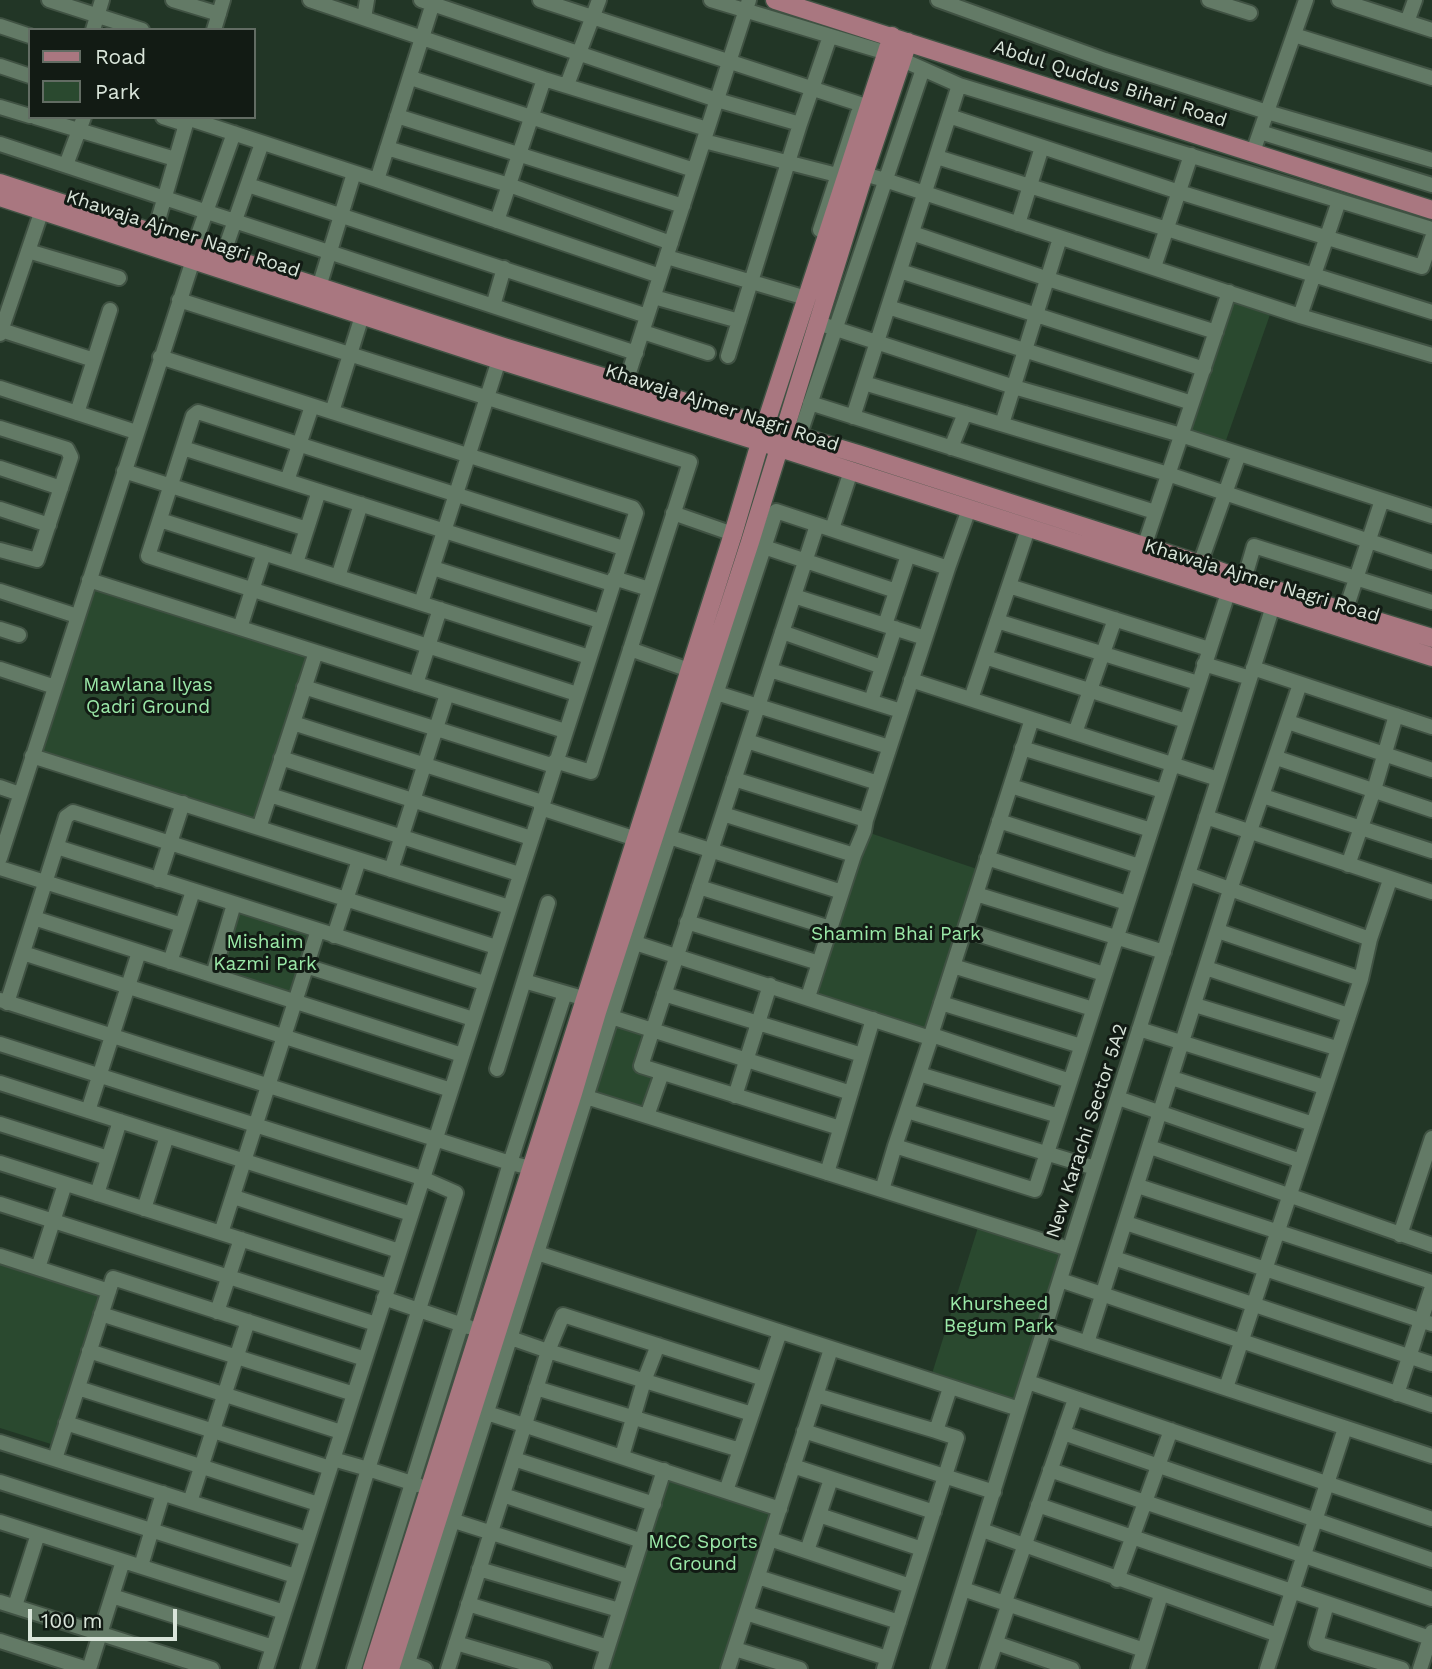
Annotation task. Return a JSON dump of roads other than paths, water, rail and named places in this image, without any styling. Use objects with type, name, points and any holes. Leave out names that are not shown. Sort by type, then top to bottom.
[{"type":"main road","name":"Abdul Quddus Bihari Road","points":[[775,0],[894,48],[1253,152],[1432,210]]},
{"type":"main road","points":[[373,1669],[431,1489],[531,1251],[541,1170],[580,1096],[636,839],[689,670],[749,541],[826,326],[849,174],[865,106],[894,48]]},
{"type":"main road","points":[[399,1665],[481,1411],[495,1334],[541,1170],[599,1009],[628,940],[709,690],[749,541],[761,431],[803,297],[894,48]]},
{"type":"main road","name":"Khawaja Ajmer Nagri Road","points":[[0,183],[123,230],[283,283],[319,287],[761,431],[858,454],[1200,564],[1345,612],[1409,641],[1432,657]]},
{"type":"main road","name":"Khawaja Ajmer Nagri Road","points":[[0,197],[123,230],[154,234],[194,253],[223,255],[362,316],[499,360],[761,431]]},
{"type":"main road","name":"Khawaja Ajmer Nagri Road","points":[[787,439],[850,471],[1228,593],[1409,641],[1432,638]]},
{"type":"main road","points":[[1175,576],[1180,558]]},
{"type":"street","points":[[49,0],[95,23],[129,28]]},
{"type":"street","points":[[95,23],[102,0]]},
{"type":"street","points":[[173,0],[221,7],[215,28]]},
{"type":"street","points":[[310,0],[567,85],[788,163],[885,180],[1300,316],[1432,355]]},
{"type":"street","points":[[364,18],[367,0]]},
{"type":"street","points":[[540,0],[865,106]]},
{"type":"street","points":[[567,85],[599,0]]},
{"type":"street","points":[[711,0],[747,6],[830,36],[894,48],[923,69],[959,85],[1432,229]]},
{"type":"street","points":[[937,0],[1105,60],[1267,112],[1432,160]]},
{"type":"street","points":[[1209,0],[1250,13]]},
{"type":"street","points":[[1253,152],[1306,0]]},
{"type":"street","points":[[1339,0],[1432,30]]},
{"type":"street","points":[[1407,22],[1415,0]]},
{"type":"street","points":[[377,180],[411,78],[430,1],[717,100],[800,124]]},
{"type":"street","points":[[625,385],[747,6]]},
{"type":"street","points":[[0,26],[28,35]]},
{"type":"street","points":[[1294,35],[1432,78]]},
{"type":"street","points":[[728,356],[830,36]]},
{"type":"street","points":[[0,66],[28,75]]},
{"type":"street","points":[[787,439],[810,403],[826,326],[885,180],[923,69]]},
{"type":"street","points":[[411,78],[695,170]]},
{"type":"street","points":[[497,221],[544,79]]},
{"type":"street","points":[[853,417],[959,85]]},
{"type":"street","points":[[0,107],[28,116]]},
{"type":"street","points":[[397,116],[683,206]]},
{"type":"street","points":[[949,116],[1179,192],[1422,267],[1432,239]]},
{"type":"street","points":[[46,119],[82,124],[175,159]]},
{"type":"street","points":[[154,234],[187,120],[377,180],[660,276]]},
{"type":"street","points":[[66,165],[82,124]]},
{"type":"street","points":[[1260,132],[1432,185]]},
{"type":"street","points":[[0,858],[4,830],[20,794],[234,133]]},
{"type":"street","points":[[223,255],[262,143]]},
{"type":"street","points":[[0,144],[163,200],[636,353]]},
{"type":"street","points":[[1017,224],[1042,147]]},
{"type":"street","points":[[387,148],[509,185],[752,284],[803,297]]},
{"type":"street","points":[[1154,267],[1191,155]]},
{"type":"street","points":[[937,157],[1432,312]]},
{"type":"street","points":[[319,287],[354,173]]},
{"type":"street","points":[[248,184],[648,316]]},
{"type":"street","points":[[1300,316],[1339,201]]},
{"type":"street","points":[[42,209],[1,332],[94,360]]},
{"type":"street","points":[[912,233],[1216,332]]},
{"type":"street","points":[[1002,424],[1060,239]]},
{"type":"street","points":[[28,251],[119,278]]},
{"type":"street","points":[[493,306],[505,268]]},
{"type":"street","points":[[900,271],[1204,369]]},
{"type":"street","points":[[1144,547],[1229,292]]},
{"type":"street","points":[[654,297],[739,321]]},
{"type":"street","points":[[178,300],[690,462],[591,772],[555,764],[304,687]]},
{"type":"street","points":[[888,307],[1192,403]]},
{"type":"street","points":[[77,413],[110,310]]},
{"type":"street","points":[[332,412],[362,316]]},
{"type":"street","points":[[826,326],[1014,387],[1181,435],[1432,516]]},
{"type":"street","points":[[643,332],[708,353]]},
{"type":"street","points":[[160,358],[633,508],[636,513],[266,1669]]},
{"type":"street","points":[[421,603],[499,360]]},
{"type":"street","points":[[864,383],[1168,474],[1432,562]]},
{"type":"street","points":[[0,388],[136,432]]},
{"type":"street","points":[[810,403],[1155,512]]},
{"type":"street","points":[[287,481],[312,406]]},
{"type":"street","points":[[577,694],[149,558],[171,485],[195,412],[623,548]]},
{"type":"street","points":[[951,448],[965,413]]},
{"type":"street","points":[[0,428],[67,449],[72,457],[37,560],[0,550]]},
{"type":"street","points":[[183,448],[444,531],[613,581],[649,589]]},
{"type":"street","points":[[1200,564],[1239,454]]},
{"type":"street","points":[[0,468],[61,488]]},
{"type":"street","points":[[124,471],[307,528]]},
{"type":"street","points":[[840,1128],[640,1066],[805,562],[825,527],[850,471]]},
{"type":"street","points":[[296,563],[319,491]]},
{"type":"street","points":[[1345,612],[1382,500]]},
{"type":"street","points":[[338,577],[361,504]]},
{"type":"street","points":[[0,509],[49,524]]},
{"type":"street","points":[[808,997],[969,509]]},
{"type":"street","points":[[749,541],[776,511],[948,568]]},
{"type":"street","points":[[673,513],[805,562],[896,591]]},
{"type":"street","points":[[160,520],[589,657]]},
{"type":"street","points":[[971,699],[1028,529]]},
{"type":"street","points":[[1244,580],[1254,546],[1432,602]]},
{"type":"street","points":[[240,628],[264,553]]},
{"type":"street","points":[[871,701],[882,667],[896,591],[908,555]]},
{"type":"street","points":[[433,568],[600,621]]},
{"type":"street","points":[[89,580],[565,731]]},
{"type":"street","points":[[1009,586],[1209,649]]},
{"type":"street","points":[[0,591],[77,616]]},
{"type":"street","points":[[895,1146],[1035,1190],[1228,593]]},
{"type":"street","points":[[794,596],[925,638]]},
{"type":"street","name":"New Karachi Sector 5A2","points":[[939,1669],[1273,606]]},
{"type":"street","points":[[416,684],[439,609]]},
{"type":"street","points":[[1075,733],[1115,619]]},
{"type":"street","points":[[997,621],[1198,683]]},
{"type":"street","points":[[0,629],[19,635]]},
{"type":"street","points":[[782,632],[882,667]]},
{"type":"street","points":[[630,649],[689,670]]},
{"type":"street","points":[[259,828],[316,652]]},
{"type":"street","points":[[985,657],[1186,721]]},
{"type":"street","points":[[1204,664],[1300,684],[1432,727]]},
{"type":"street","points":[[0,669],[55,687]]},
{"type":"street","points":[[770,670],[901,711]]},
{"type":"street","points":[[911,680],[1218,779]]},
{"type":"street","points":[[1087,1343],[1230,890],[1300,684]]},
{"type":"street","points":[[709,690],[890,747]]},
{"type":"street","points":[[391,870],[447,694]]},
{"type":"street","points":[[1348,865],[1396,715]]},
{"type":"street","points":[[882,1190],[1032,719]]},
{"type":"street","points":[[1288,722],[1432,770]]},
{"type":"street","points":[[293,723],[424,765],[636,839]]},
{"type":"street","points":[[747,741],[878,783]]},
{"type":"street","points":[[1022,748],[1163,791]]},
{"type":"street","points":[[32,756],[509,907]]},
{"type":"street","points":[[281,758],[531,838]]},
{"type":"street","points":[[1277,758],[1432,810]]},
{"type":"street","points":[[734,779],[866,820]]},
{"type":"street","points":[[1010,786],[1151,830]]},
{"type":"street","points":[[0,787],[20,794]]},
{"type":"street","points":[[270,794],[519,874]]},
{"type":"street","points":[[1263,796],[1432,851]]},
{"type":"street","points":[[158,880],[183,803]]},
{"type":"street","points":[[496,947],[69,813],[23,953],[4,1001],[510,1163],[541,1170]]},
{"type":"street","points":[[723,814],[854,855]]},
{"type":"street","points":[[1206,817],[1432,892]]},
{"type":"street","points":[[999,821],[1139,866]]},
{"type":"street","points":[[663,835],[842,892]]},
{"type":"street","points":[[57,847],[484,984]]},
{"type":"street","points":[[988,858],[1127,903]]},
{"type":"street","points":[[334,936],[359,860]]},
{"type":"street","points":[[0,868],[181,925]]},
{"type":"street","points":[[1188,874],[1370,939]]},
{"type":"street","points":[[1226,1388],[1279,1233],[1336,1048],[1361,979],[1370,939],[1390,880]]},
{"type":"street","points":[[699,887],[831,928]]},
{"type":"street","points":[[170,962],[192,891]]},
{"type":"street","points":[[976,894],[1164,952]]},
{"type":"street","points":[[497,1069],[548,903]]},
{"type":"street","points":[[213,975],[234,904]]},
{"type":"street","points":[[34,918],[462,1055]]},
{"type":"street","points":[[687,922],[819,963]]},
{"type":"street","points":[[221,1233],[318,930]]},
{"type":"street","points":[[965,930],[1104,974]]},
{"type":"street","points":[[1217,932],[1361,979]]},
{"type":"street","points":[[628,940],[927,1037],[931,1035],[1070,1080]]},
{"type":"street","points":[[88,1111],[139,952]]},
{"type":"street","points":[[23,953],[451,1090]]},
{"type":"street","points":[[306,966],[473,1019]]},
{"type":"street","points":[[953,966],[1093,1009]]},
{"type":"street","points":[[1206,968],[1348,1015]]},
{"type":"street","points":[[524,981],[565,993],[653,1029],[851,1093]]},
{"type":"street","points":[[735,1096],[770,985]]},
{"type":"street","points":[[354,1669],[565,993]]},
{"type":"street","points":[[664,994],[862,1055]]},
{"type":"street","points":[[942,1003],[1081,1046]]},
{"type":"street","points":[[1195,1005],[1336,1048]]},
{"type":"street","points":[[827,1173],[873,1019]]},
{"type":"street","points":[[1139,1029],[1324,1087]]},
{"type":"street","points":[[0,1044],[422,1178],[456,1193],[308,1669]]},
{"type":"street","points":[[647,1116],[662,1073]]},
{"type":"street","points":[[919,1074],[1059,1116]]},
{"type":"street","points":[[1172,1078],[1313,1124]]},
{"type":"street","points":[[0,1083],[411,1214]]},
{"type":"street","points":[[1019,1409],[531,1251],[580,1096],[1069,1249]]},
{"type":"street","points":[[1118,1098],[1301,1161]]},
{"type":"street","points":[[907,1111],[1095,1168]]},
{"type":"street","points":[[97,1194],[120,1121]]},
{"type":"street","points":[[0,1124],[108,1158]]},
{"type":"street","points":[[144,1209],[167,1136]]},
{"type":"street","points":[[1400,1235],[1426,1175],[1432,1138]]},
{"type":"street","points":[[1150,1147],[1432,1245]]},
{"type":"street","points":[[0,1163],[221,1233],[386,1292],[420,1310],[752,1414]]},
{"type":"street","points":[[38,1268],[65,1184]]},
{"type":"street","points":[[1138,1186],[1432,1284],[1427,1322],[1409,1357],[1397,1394]]},
{"type":"street","points":[[234,1196],[400,1251]]},
{"type":"street","points":[[0,1204],[376,1324]]},
{"type":"street","points":[[1126,1223],[1427,1322]]},
{"type":"street","points":[[218,1312],[241,1240]]},
{"type":"street","points":[[0,1256],[108,1291]]},
{"type":"street","points":[[1114,1258],[1432,1364]]},
{"type":"street","points":[[55,1459],[113,1278],[365,1359]]},
{"type":"street","points":[[1060,1280],[1432,1405]]},
{"type":"street","points":[[101,1314],[354,1394]]},
{"type":"street","points":[[448,1669],[548,1351],[563,1315],[764,1379]]},
{"type":"street","points":[[190,1502],[248,1321]]},
{"type":"street","points":[[1045,1329],[1432,1456]]},
{"type":"street","points":[[726,1491],[780,1332]]},
{"type":"street","points":[[622,1456],[658,1345]]},
{"type":"street","points":[[729,1669],[831,1349]]},
{"type":"street","points":[[89,1351],[341,1432]]},
{"type":"street","points":[[1028,1382],[1432,1518]]},
{"type":"street","points":[[78,1388],[213,1431],[331,1464],[368,1469],[431,1489]]},
{"type":"street","points":[[537,1388],[740,1450]]},
{"type":"street","points":[[936,1431],[950,1388]]},
{"type":"street","points":[[746,1613],[886,1663],[957,1438],[816,1395]]},
{"type":"street","points":[[987,1669],[1007,1609],[1004,1602],[1075,1399]]},
{"type":"street","points":[[481,1411],[780,1509]]},
{"type":"street","points":[[66,1423],[318,1504]]},
{"type":"street","points":[[1272,1668],[1278,1635],[1345,1428]]},
{"type":"street","points":[[1117,1580],[1171,1430]]},
{"type":"street","points":[[804,1431],[994,1492]]},
{"type":"street","points":[[1063,1433],[1432,1560]]},
{"type":"street","points":[[0,1442],[307,1539]]},
{"type":"street","points":[[514,1459],[654,1504]]},
{"type":"street","points":[[793,1466],[934,1512]]},
{"type":"street","points":[[601,1669],[664,1470]]},
{"type":"street","points":[[1050,1470],[1432,1599]]},
{"type":"street","points":[[807,1551],[831,1479]]},
{"type":"street","points":[[0,1482],[295,1576]]},
{"type":"street","points":[[141,1566],[163,1493]]},
{"type":"street","points":[[503,1495],[642,1541]]},
{"type":"street","points":[[1038,1505],[1327,1604],[1431,1635],[1420,1669]]},
{"type":"street","points":[[819,1515],[922,1549]]},
{"type":"street","points":[[447,1518],[630,1577]]},
{"type":"street","points":[[0,1522],[284,1612]]},
{"type":"street","points":[[982,1530],[1278,1635]]},
{"type":"street","points":[[15,1606],[38,1534]]},
{"type":"street","points":[[770,1539],[910,1586]]},
{"type":"street","points":[[0,1641],[88,1669],[123,1561]]},
{"type":"street","points":[[479,1569],[620,1610]]},
{"type":"street","points":[[758,1577],[899,1622]]},
{"type":"street","points":[[963,1589],[1144,1650]]},
{"type":"street","points":[[1138,1669],[1161,1595]]},
{"type":"street","points":[[112,1596],[273,1647]]},
{"type":"street","points":[[0,1602],[212,1669]]},
{"type":"street","points":[[468,1604],[607,1647]]},
{"type":"street","points":[[1327,1604],[1316,1643],[1402,1669]]},
{"type":"street","points":[[456,1643],[544,1669]]},
{"type":"street","points":[[996,1643],[1072,1669]]},
{"type":"street","points":[[735,1649],[800,1669]]},
{"type":"street","points":[[399,1665],[425,1669]]},
{"type":"park label","name":"Mawlana Ilyas Qadri Ground","points":[[148,696]]},
{"type":"park label","name":"Shamim Bhai Park","points":[[896,934]]},
{"type":"park label","name":"Mishaim Kazmi Park","points":[[265,953]]},
{"type":"park label","name":"Khursheed Begum Park","points":[[999,1315]]},
{"type":"park label","name":"MCC Sports Ground","points":[[703,1553]]}]
